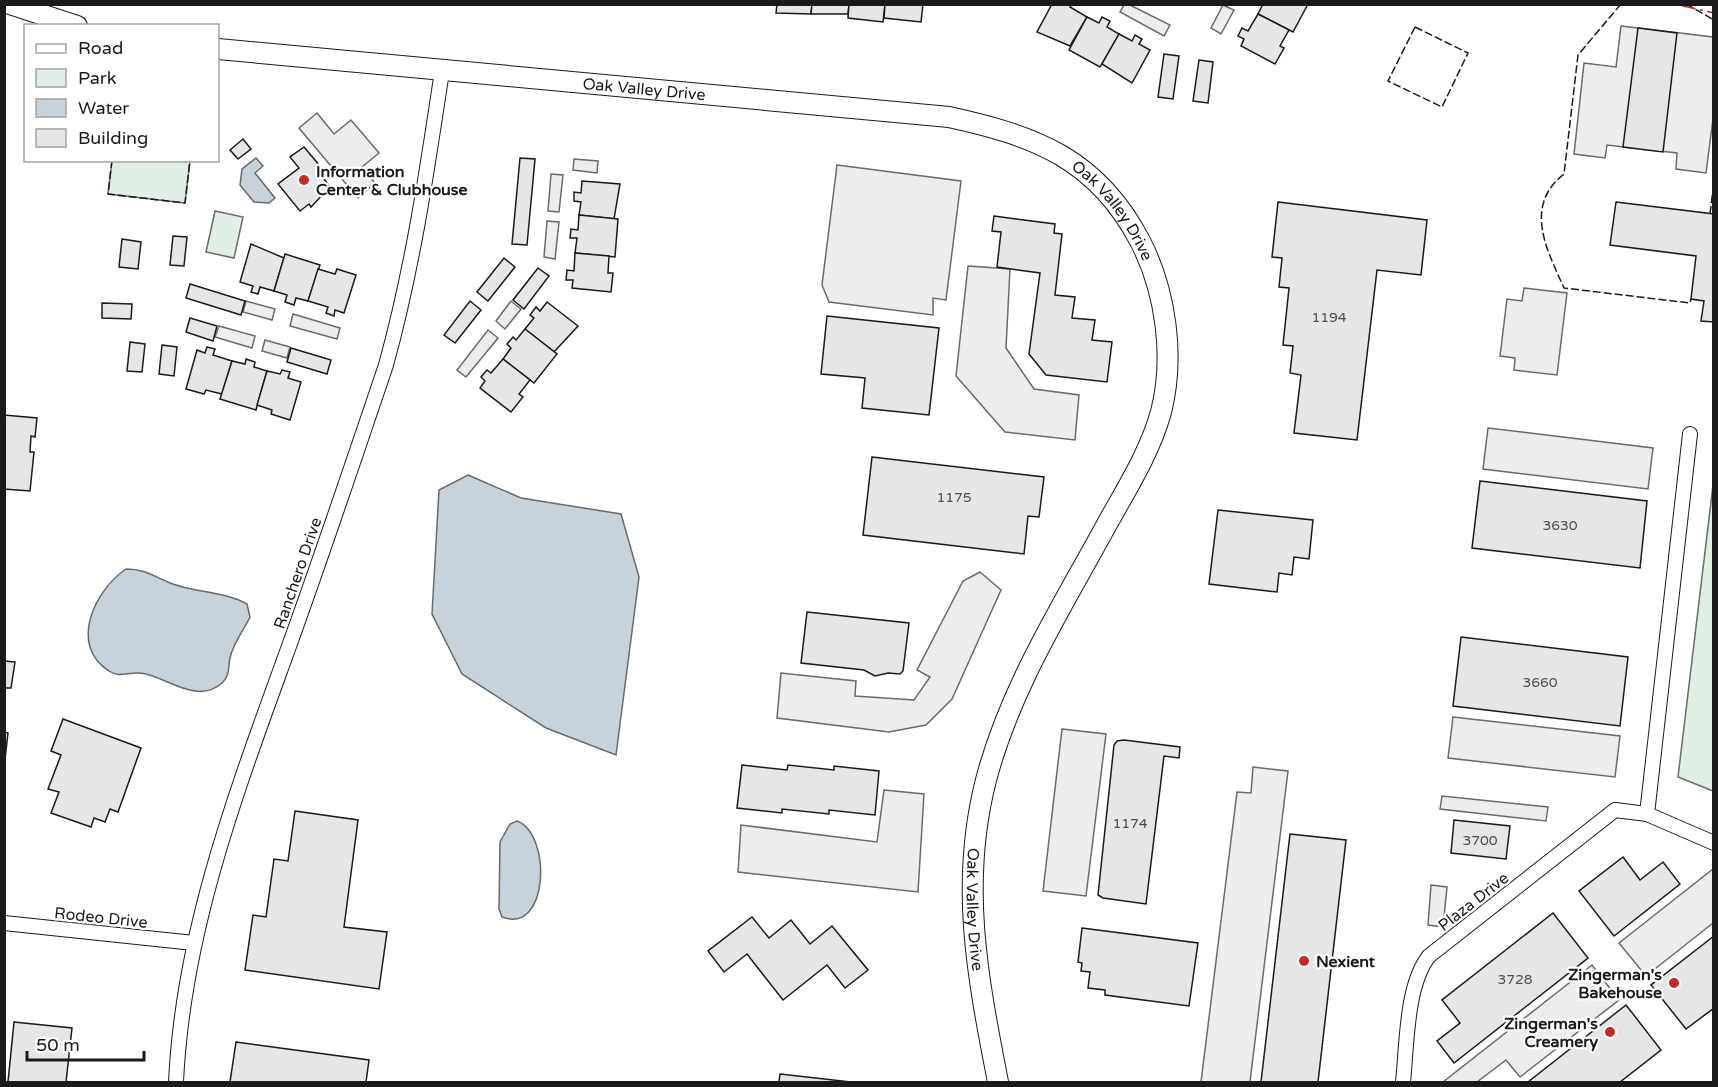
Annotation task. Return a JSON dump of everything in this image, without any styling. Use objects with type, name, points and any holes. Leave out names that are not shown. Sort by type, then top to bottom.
[{"type":"street","points":[[10,4],[71,24]]},
{"type":"street","name":"Oak Valley Drive","points":[[219,49],[949,117],[990,126],[1041,143],[1075,162],[1106,189],[1130,222],[1150,260],[1160,293],[1167,347],[1166,381],[1161,410],[1150,443],[1017,691],[986,782],[977,828],[971,908],[980,984],[998,1083]]},
{"type":"street","name":"Ranchero Drive","points":[[176,1083],[182,1013],[194,944],[210,878],[241,782],[386,365],[415,247],[442,71]]},
{"type":"street","points":[[1647,814],[1690,434]]},
{"type":"street","name":"Plaza Drive","points":[[1403,1083],[1414,984],[1420,968],[1429,956],[1615,810],[1647,814],[1713,843]]},
{"type":"street","name":"Rodeo Drive","points":[[4,923],[194,944]]},
{"type":"green space","points":[[112,162],[190,162],[185,203],[108,194]]},
{"type":"green space","points":[[215,211],[243,217],[234,258],[206,252]]},
{"type":"green space","points":[[1713,485],[1714,791],[1678,777]]},
{"type":"shaded area","points":[[1124,5],[1130,5],[1170,25],[1164,36],[1120,12]]},
{"type":"shaded area","points":[[1223,5],[1234,10],[1221,34],[1211,28]]},
{"type":"shaded area","points":[[1621,26],[1713,37],[1714,111],[1706,173],[1676,169],[1677,153],[1607,145],[1605,158],[1574,154],[1584,63],[1616,67]]},
{"type":"shaded area","points":[[317,113],[334,134],[351,120],[379,153],[362,167],[375,183],[358,198],[299,128]]},
{"type":"shaded area","points":[[574,159],[598,161],[597,173],[573,170]]},
{"type":"shaded area","points":[[837,165],[961,181],[946,300],[933,298],[933,315],[829,302],[822,285]]},
{"type":"shaded area","points":[[551,174],[563,175],[559,212],[548,211]]},
{"type":"shaded area","points":[[547,221],[559,222],[555,259],[544,257]]},
{"type":"shaded area","points":[[968,266],[1010,269],[1006,348],[1034,389],[1079,395],[1075,440],[1005,432],[956,376]]},
{"type":"shaded area","points":[[1524,288],[1567,293],[1557,375],[1514,370],[1515,358],[1500,356],[1507,299],[1522,301]]},
{"type":"shaded area","points":[[246,301],[275,309],[272,320],[243,312]]},
{"type":"shaded area","points":[[511,301],[521,309],[505,329],[496,321]]},
{"type":"shaded area","points":[[293,314],[340,328],[337,339],[290,326]]},
{"type":"shaded area","points":[[219,326],[255,336],[252,348],[215,337]]},
{"type":"shaded area","points":[[488,330],[498,338],[466,377],[457,370]]},
{"type":"shaded area","points":[[265,340],[290,347],[287,358],[262,351]]},
{"type":"shaded area","points":[[1488,428],[1653,448],[1648,489],[1483,469]]},
{"type":"shaded area","points":[[980,572],[1001,590],[952,699],[926,725],[889,732],[777,718],[781,673],[856,681],[855,696],[914,700],[930,677],[917,670],[963,581]]},
{"type":"shaded area","points":[[1453,717],[1620,736],[1615,777],[1448,758]]},
{"type":"shaded area","points":[[1062,729],[1106,734],[1086,896],[1043,891]]},
{"type":"shaded area","points":[[1253,767],[1288,771],[1250,1082],[1201,1082],[1237,792],[1251,793]]},
{"type":"shaded area","points":[[884,790],[924,794],[918,892],[738,872],[741,825],[877,842]]},
{"type":"shaded area","points":[[1442,796],[1548,807],[1546,821],[1440,809]]},
{"type":"shaded area","points":[[1713,869],[1713,923],[1646,976],[1619,943]]},
{"type":"shaded area","points":[[1431,885],[1447,887],[1443,927],[1428,925]]},
{"type":"shaded area","points":[[1592,965],[1619,1000],[1520,1077],[1506,1060],[1477,1082],[1443,1082]]},
{"type":"water","points":[[256,158],[263,166],[255,173],[275,198],[269,203],[254,202],[240,185],[242,169]]},
{"type":"water","points":[[468,475],[521,498],[621,514],[639,577],[616,755],[546,728],[462,674],[432,614],[439,490]]},
{"type":"water","points":[[126,569],[144,572],[170,583],[229,597],[247,604],[250,617],[234,647],[228,674],[222,683],[212,689],[191,690],[150,675],[113,673],[97,660],[90,647],[88,633],[90,618],[104,590]]},
{"type":"water","points":[[517,821],[528,830],[536,844],[540,862],[537,898],[529,911],[518,919],[502,917],[499,909],[500,842],[510,824]]},
{"type":"building","points":[[777,4],[812,4],[811,14],[776,13]]},
{"type":"building","points":[[812,4],[849,4],[848,14],[811,14]]},
{"type":"building","points":[[849,4],[885,4],[883,22],[848,18]]},
{"type":"building","points":[[885,4],[923,4],[921,22],[884,18]]},
{"type":"building","points":[[1052,4],[1072,4],[1070,7],[1087,17],[1070,46],[1037,32]]},
{"type":"building","points":[[1263,4],[1308,4],[1293,32],[1258,14]]},
{"type":"building","points":[[1258,14],[1289,30],[1280,46],[1284,48],[1275,64],[1241,46],[1244,39],[1238,36],[1242,28],[1248,31]]},
{"type":"building","points":[[1087,17],[1099,23],[1102,17],[1110,21],[1107,27],[1119,34],[1100,67],[1069,50]]},
{"type":"building","points":[[1638,28],[1677,33],[1663,152],[1623,147]]},
{"type":"building","points":[[1119,34],[1132,41],[1135,35],[1142,39],[1139,44],[1150,50],[1132,83],[1102,64]]},
{"type":"building","points":[[1164,54],[1179,56],[1173,99],[1158,97]]},
{"type":"building","points":[[1199,60],[1213,62],[1208,103],[1193,101]]},
{"type":"building","points":[[243,139],[251,149],[238,159],[230,150]]},
{"type":"building","name":"Information Center & Clubhouse","points":[[304,147],[325,172],[321,175],[330,187],[311,207],[309,204],[300,211],[278,184],[299,168],[290,157]]},
{"type":"building","points":[[520,158],[535,159],[527,245],[512,244]]},
{"type":"building","points":[[582,181],[620,184],[614,219],[579,215],[581,202],[574,201],[574,192],[581,193]]},
{"type":"building","points":[[1278,202],[1427,220],[1421,275],[1377,270],[1357,440],[1294,433],[1301,375],[1290,373],[1293,346],[1283,345],[1289,288],[1279,287],[1282,258],[1272,257]]},
{"type":"building","points":[[1616,202],[1714,214],[1714,322],[1701,321],[1704,301],[1691,299],[1696,256],[1610,245]]},
{"type":"building","points":[[579,215],[618,219],[615,257],[575,253],[577,238],[570,238],[571,229],[578,230]]},
{"type":"building","points":[[994,216],[1055,224],[1054,233],[1062,234],[1055,295],[1075,297],[1072,318],[1095,320],[1092,340],[1112,342],[1107,382],[1046,375],[1029,354],[1040,273],[997,267],[1001,232],[992,231]]},
{"type":"building","points":[[173,236],[187,237],[184,266],[170,265]]},
{"type":"building","points":[[122,239],[141,242],[138,269],[119,267]]},
{"type":"building","points":[[251,244],[284,258],[274,291],[260,287],[258,294],[251,292],[253,286],[240,282]]},
{"type":"building","points":[[575,253],[609,256],[608,273],[613,273],[611,292],[572,288],[573,280],[566,280],[567,270],[574,271]]},
{"type":"building","points":[[285,254],[320,265],[308,301],[296,298],[294,305],[285,302],[287,295],[274,291]]},
{"type":"building","points":[[504,258],[515,267],[488,301],[477,292]]},
{"type":"building","points":[[538,268],[549,276],[524,309],[513,300]]},
{"type":"building","points":[[318,269],[335,274],[337,269],[356,275],[344,313],[335,310],[334,316],[326,313],[328,307],[308,301]]},
{"type":"building","points":[[190,284],[245,301],[241,315],[186,298]]},
{"type":"building","points":[[470,301],[481,310],[455,343],[444,335]]},
{"type":"building","points":[[547,302],[578,326],[554,352],[525,329],[534,318],[530,315],[536,307],[540,311]]},
{"type":"building","points":[[102,303],[132,304],[131,319],[102,318]]},
{"type":"building","points":[[827,316],[939,328],[929,415],[862,408],[865,378],[821,374]]},
{"type":"building","points":[[190,318],[217,326],[213,341],[186,332]]},
{"type":"building","points":[[525,329],[557,354],[534,383],[503,359],[511,348],[507,344],[513,337],[516,340]]},
{"type":"building","points":[[130,342],[145,344],[142,372],[127,371]]},
{"type":"building","points":[[162,345],[177,347],[174,376],[159,374]]},
{"type":"building","points":[[207,347],[215,349],[213,355],[232,361],[222,394],[206,390],[204,394],[186,389],[197,350],[205,353]]},
{"type":"building","points":[[291,348],[331,360],[327,374],[287,362]]},
{"type":"building","points":[[246,359],[255,362],[254,367],[267,371],[256,410],[220,399],[232,361],[245,364]]},
{"type":"building","points":[[503,359],[530,380],[519,394],[523,397],[511,412],[480,388],[485,381],[481,377],[487,370],[491,373]]},
{"type":"building","points":[[282,370],[290,372],[288,378],[301,382],[290,420],[271,414],[272,410],[257,405],[267,371],[280,374]]},
{"type":"building","points":[[4,415],[37,418],[35,437],[31,436],[30,452],[34,452],[30,491],[4,489]]},
{"type":"building","points":[[872,457],[1044,477],[1039,517],[1028,516],[1024,554],[863,535]]},
{"type":"building","points":[[1480,481],[1647,501],[1640,568],[1472,548]]},
{"type":"building","points":[[1218,510],[1313,520],[1309,559],[1294,557],[1292,575],[1279,573],[1277,592],[1209,584]]},
{"type":"building","points":[[807,612],[909,623],[903,671],[900,674],[888,673],[875,676],[864,670],[801,663]]},
{"type":"building","points":[[1461,637],[1628,657],[1620,726],[1453,706]]},
{"type":"building","points":[[4,661],[15,662],[11,688],[5,688],[4,695]]},
{"type":"building","points":[[63,719],[141,748],[118,812],[110,809],[105,822],[94,818],[91,827],[51,813],[59,792],[48,789],[61,755],[51,751]]},
{"type":"building","points":[[4,732],[8,733],[5,759],[4,759]]},
{"type":"building","points":[[1117,741],[1180,747],[1179,758],[1164,756],[1146,904],[1103,898],[1098,895],[1114,745]]},
{"type":"building","points":[[742,765],[787,770],[788,765],[834,770],[834,766],[879,771],[875,815],[829,810],[829,814],[782,809],[782,813],[737,808]]},
{"type":"building","points":[[295,811],[358,820],[344,927],[387,932],[379,989],[245,970],[253,915],[266,917],[274,859],[288,861]]},
{"type":"building","points":[[1454,820],[1510,826],[1506,859],[1451,853]]},
{"type":"building","name":"Nexient","points":[[1290,834],[1346,840],[1318,1082],[1261,1082]]},
{"type":"building","points":[[1623,857],[1640,880],[1663,862],[1680,884],[1614,936],[1579,891]]},
{"type":"building","points":[[1553,913],[1588,958],[1454,1063],[1437,1041],[1460,1023],[1442,1000]]},
{"type":"building","points":[[752,917],[769,938],[791,920],[810,944],[832,926],[868,970],[845,988],[827,965],[783,1000],[747,954],[724,972],[708,951]]},
{"type":"building","points":[[1082,928],[1198,943],[1189,1006],[1105,995],[1105,990],[1088,988],[1090,972],[1081,971],[1082,963],[1078,962]]},
{"type":"building","points":[[1714,936],[1714,1008],[1686,1029],[1651,985]]},
{"type":"building","points":[[1626,1005],[1661,1050],[1620,1082],[1528,1082]]},
{"type":"building","points":[[14,1022],[72,1028],[66,1082],[8,1082]]},
{"type":"building","points":[[236,1042],[369,1060],[366,1082],[230,1082]]},
{"type":"building","points":[[780,1074],[851,1082],[779,1082]]},
{"type":"fence","points":[[1621,4],[1578,55],[1564,174],[1544,200],[1542,229],[1551,259],[1564,288],[1690,303],[1691,299]]},
{"type":"fence","points":[[1686,4],[1714,20]]},
{"type":"fence","points":[[1415,27],[1468,53],[1442,107],[1388,81],[1415,27]]},
{"type":"fence","points":[[112,162],[108,194],[185,203],[190,162]]},
{"type":"fence","points":[[1710,214],[1714,181]]},
{"type":"power","points":[[1675,4],[1714,13]]},
{"type":"place","name":"Information Center & Clubhouse","points":[[304,180]]},
{"type":"place","name":"Nexient","points":[[1304,961]]},
{"type":"place","name":"Zingerman's Bakehouse","points":[[1674,983]]},
{"type":"place","name":"Zingerman's Creamery","points":[[1610,1032]]}]
